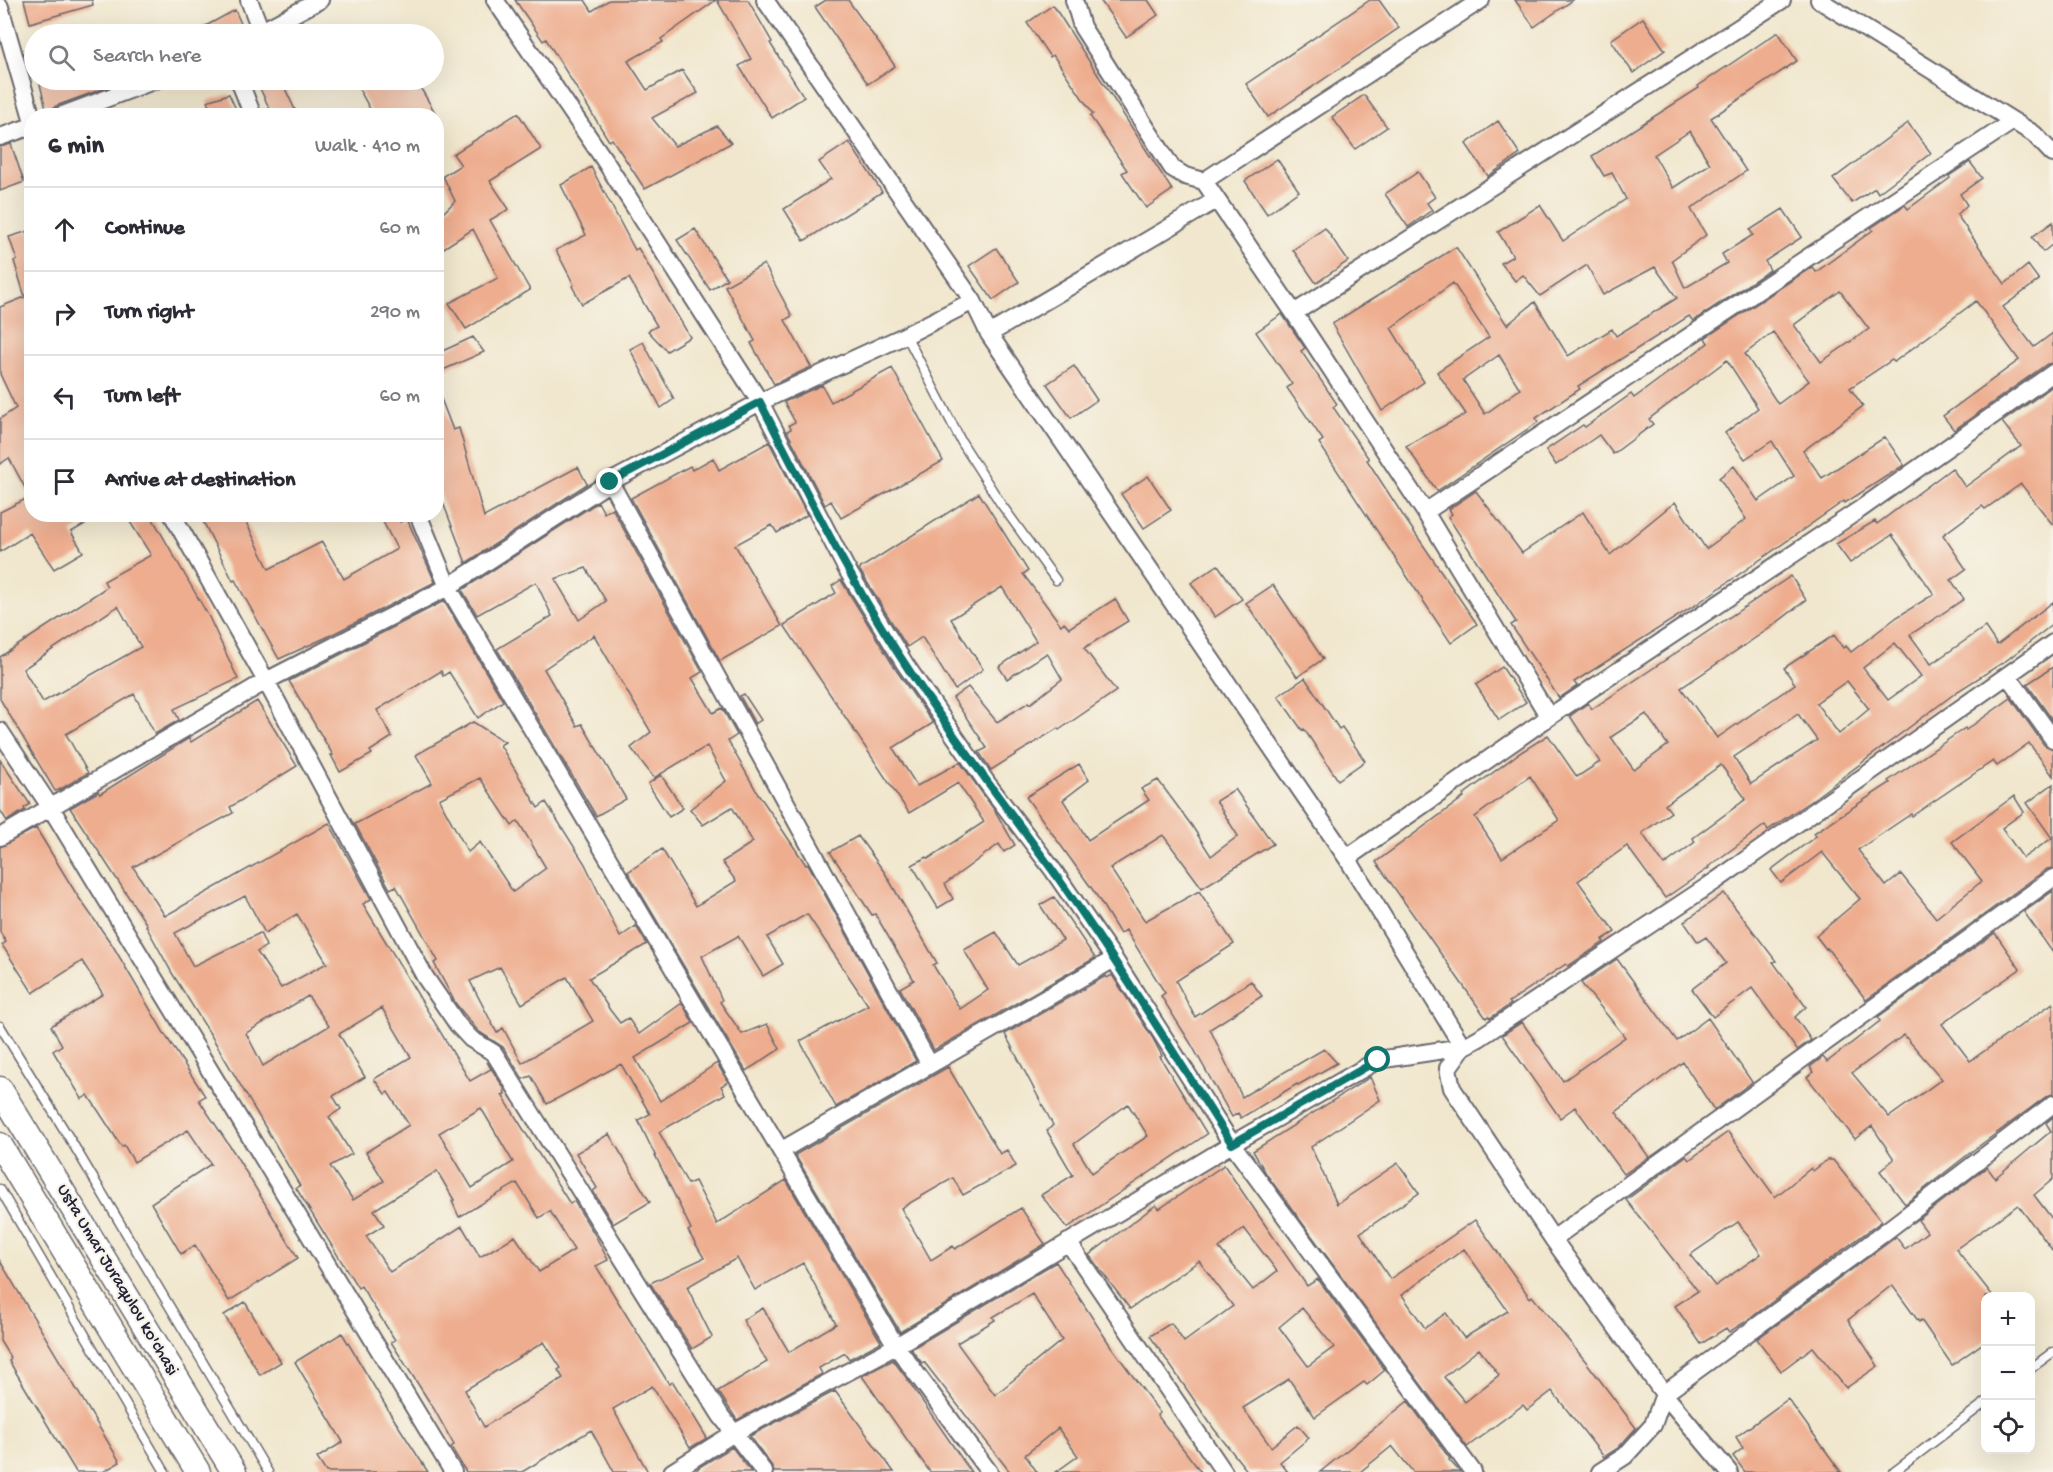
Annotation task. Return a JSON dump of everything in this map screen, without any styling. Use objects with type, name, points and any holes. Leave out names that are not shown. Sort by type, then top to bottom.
[{"type":"main road","name":"Usta Umar Juraqulov ko'chasi","points":[[0,1089],[234,1472]]},
{"type":"main road","name":"Usta Umar Juraqulov ko'chasi","points":[[0,1145],[198,1472]]},
{"type":"street","points":[[249,0],[256,24]]},
{"type":"street","points":[[275,24],[320,0]]},
{"type":"street","points":[[495,0],[603,158],[760,402],[846,568],[905,664],[987,783],[1053,870],[1114,959],[1232,1144],[1473,1472]]},
{"type":"street","points":[[765,0],[973,301],[989,334],[1347,858],[1463,1047]]},
{"type":"street","points":[[1203,181],[1481,0]]},
{"type":"street","points":[[1294,313],[1782,0]]},
{"type":"street","points":[[1818,0],[2034,134],[2053,154]]},
{"type":"street","points":[[1076,1],[1082,27],[1172,168],[1185,176],[1203,181],[1294,313],[1425,512],[1549,717]]},
{"type":"street","points":[[0,7],[29,108]]},
{"type":"street","points":[[81,108],[129,90]]},
{"type":"street","points":[[243,90],[251,108]]},
{"type":"street","points":[[1425,512],[2013,121]]},
{"type":"street","points":[[0,137],[24,129]]},
{"type":"street","points":[[989,334],[1216,200]]},
{"type":"street","points":[[0,837],[266,681],[448,587],[610,482],[760,402],[906,335],[973,301]]},
{"type":"street","points":[[1347,858],[1549,717],[1859,510],[2053,373]]},
{"type":"street","points":[[610,482],[930,1065]]},
{"type":"street","points":[[177,522],[266,681],[425,977],[458,1025],[471,1039],[494,1053],[721,1416],[764,1472]]},
{"type":"street","points":[[421,522],[448,587],[896,1346],[989,1472]]},
{"type":"street","points":[[1729,1472],[1664,1394],[1553,1239],[1452,1088],[1448,1068],[1463,1047],[1717,880],[2053,643]]},
{"type":"street","points":[[2008,676],[2053,739]]},
{"type":"street","points":[[0,731],[51,808],[453,1472]]},
{"type":"street","points":[[1553,1239],[2053,878]]},
{"type":"street","points":[[782,1150],[1114,959]]},
{"type":"street","points":[[672,1472],[734,1433],[896,1346],[1232,1144],[1378,1060],[1463,1047]]},
{"type":"street","points":[[1600,1472],[1625,1456],[1653,1425],[1664,1394],[1869,1244],[2053,1104]]},
{"type":"street","points":[[1068,1242],[1224,1472]]},
{"type":"lane","points":[[906,335],[961,441],[1001,504],[1056,580]]},
{"type":"lane","points":[[0,1026],[268,1472]]},
{"type":"lane","points":[[0,1189],[165,1472]]},
{"type":"lane","points":[[2035,1366],[2053,1352]]},
{"type":"lane","points":[[1894,1472],[1981,1406]]},
{"type":"building","points":[[24,0],[92,0],[93,5],[30,23]]},
{"type":"building","points":[[515,0],[585,0],[592,11],[609,0],[716,0],[661,39],[663,42],[628,61],[647,90],[682,70],[698,93],[652,118],[675,146],[717,126],[731,143],[645,189],[612,139],[609,141],[546,39],[543,41]]},
{"type":"building","points":[[717,0],[748,0],[772,42],[770,43],[804,97],[772,118],[739,66],[751,59]]},
{"type":"building","points":[[826,0],[848,0],[895,66],[868,84],[815,7]]},
{"type":"building","points":[[1100,0],[1148,0],[1158,15],[1126,37]]},
{"type":"building","points":[[1370,0],[1379,0],[1399,28],[1268,117],[1246,84]]},
{"type":"building","points":[[1515,0],[1573,0],[1534,27]]},
{"type":"building","points":[[1053,5],[1172,190],[1146,208],[1122,173],[1127,170],[1090,116],[1093,114],[1053,55],[1050,57],[1027,23]]},
{"type":"building","points":[[235,10],[241,24],[209,24]]},
{"type":"building","points":[[1643,18],[1665,50],[1633,73],[1611,40]]},
{"type":"building","points":[[1778,32],[1797,61],[1711,118],[1746,171],[1691,209],[1706,235],[1672,260],[1685,288],[1727,263],[1722,254],[1753,235],[1750,230],[1783,209],[1802,237],[1765,261],[1770,270],[1693,321],[1689,316],[1578,386],[1580,389],[1536,418],[1538,422],[1437,491],[1406,446],[1466,414],[1437,372],[1489,337],[1453,283],[1391,328],[1424,382],[1382,411],[1332,324],[1456,247],[1507,325],[1535,302],[1568,356],[1612,329],[1616,336],[1677,298],[1655,267],[1603,295],[1587,265],[1540,296],[1523,275],[1515,281],[1501,263],[1513,256],[1498,232],[1540,205],[1563,241],[1626,199],[1612,173],[1604,176],[1592,156],[1699,88],[1698,86]],"holes":[[[1690,131],[1710,164],[1673,188],[1654,155]],[[1499,355],[1520,389],[1485,414],[1463,380]]]},
{"type":"building","points":[[41,90],[100,90],[53,108],[46,108]]},
{"type":"building","points":[[261,90],[286,90],[294,108],[269,108]]},
{"type":"building","points":[[360,90],[422,90],[432,108],[370,108]]},
{"type":"building","points":[[229,94],[235,108],[209,108],[207,101]]},
{"type":"building","points":[[1364,95],[1387,127],[1355,149],[1332,117]]},
{"type":"building","points":[[518,113],[541,149],[490,181],[509,209],[490,220],[530,290],[466,329],[449,303],[498,278],[473,229],[444,248],[444,212],[455,201],[444,175],[461,165],[453,154]]},
{"type":"building","points":[[1498,121],[1520,154],[1488,176],[1466,144]]},
{"type":"building","points":[[1908,123],[1931,153],[1878,193],[1875,188],[1852,203],[1833,179]]},
{"type":"building","points":[[849,142],[882,192],[804,241],[784,209],[831,179],[819,162]]},
{"type":"building","points":[[11,144],[24,182],[0,191],[0,147]]},
{"type":"building","points":[[1277,159],[1299,191],[1267,214],[1245,181]]},
{"type":"building","points":[[1970,162],[1982,178],[1960,194],[1967,205],[1957,215],[2005,284],[2028,265],[2039,280],[2003,307],[2034,347],[2053,333],[2053,363],[2047,364],[1954,430],[1943,416],[2019,360],[1976,301],[1894,362],[1892,360],[1850,388],[1863,406],[1803,451],[1822,478],[1885,437],[1904,465],[1845,503],[1844,501],[1694,606],[1574,682],[1577,686],[1559,698],[1511,625],[1516,622],[1448,517],[1452,514],[1449,509],[1476,491],[1522,553],[1583,512],[1610,555],[1675,502],[1706,549],[1746,519],[1719,478],[1734,466],[1758,501],[1794,476],[1772,441],[1745,459],[1725,433],[1758,408],[1727,360],[1649,419],[1653,424],[1613,454],[1599,435],[1556,465],[1546,450],[1583,425],[1585,427],[1631,394],[1634,398],[1708,343],[1705,338],[1812,267],[1816,272],[1873,230],[1871,228],[1905,205],[1908,209],[1950,178],[1949,176]],"holes":[[[1840,291],[1869,329],[1821,362],[1794,325]],[[1773,332],[1809,381],[1778,404],[1745,354]]]},
{"type":"building","points":[[591,167],[635,250],[638,248],[690,337],[667,351],[648,331],[657,326],[629,278],[582,304],[556,250],[586,235],[561,185]]},
{"type":"building","points":[[1418,172],[1435,197],[1427,203],[1432,210],[1408,227],[1385,194]]},
{"type":"building","points":[[2053,222],[2053,244],[2043,252],[2032,237]]},
{"type":"building","points":[[1325,228],[1348,261],[1316,283],[1293,250]]},
{"type":"building","points":[[695,229],[727,279],[710,290],[677,240]]},
{"type":"building","points":[[24,232],[24,294],[14,261],[17,260],[9,237]]},
{"type":"building","points":[[996,248],[1019,282],[993,300],[969,266]]},
{"type":"building","points":[[764,264],[792,316],[785,320],[811,367],[774,384],[751,343],[755,341],[725,286]]},
{"type":"building","points":[[24,297],[24,486],[9,458],[0,464],[0,419],[16,408],[0,374],[0,307]]},
{"type":"building","points":[[1282,314],[1305,348],[1301,351],[1337,404],[1333,407],[1477,624],[1451,643],[1319,443],[1323,440],[1287,388],[1292,384],[1256,332]]},
{"type":"building","points":[[473,337],[484,352],[444,370],[444,350]]},
{"type":"building","points":[[643,342],[674,399],[661,408],[630,349]]},
{"type":"building","points":[[1074,366],[1097,400],[1071,418],[1047,384]]},
{"type":"building","points":[[892,368],[943,461],[841,518],[831,501],[825,505],[787,431],[791,429],[789,425],[795,422],[784,402],[822,385],[831,402]]},
{"type":"building","points":[[2053,386],[2053,525],[2021,484],[1985,509],[1982,506],[1943,535],[1966,569],[1951,580],[1964,599],[1910,635],[1931,664],[1985,627],[1997,645],[2053,602],[2053,624],[2007,660],[1958,691],[1812,800],[1768,830],[1765,825],[1665,898],[1627,846],[1578,881],[1615,932],[1568,966],[1566,964],[1509,1002],[1511,1004],[1490,1018],[1488,1016],[1486,1018],[1376,862],[1518,754],[1548,735],[1577,777],[1600,762],[1570,716],[1588,703],[1592,709],[1791,576],[1806,600],[1770,628],[1681,688],[1717,738],[1795,684],[1784,668],[1834,635],[1843,648],[1846,646],[1851,652],[1897,617],[1934,594],[1892,535],[1850,563],[1836,544],[1875,521],[1877,524],[1952,468],[1965,487],[2021,446],[2002,422]],"holes":[[[1895,643],[1921,676],[1888,700],[1863,668]],[[1847,681],[1869,709],[1839,734],[1816,703]],[[1646,714],[1668,745],[1634,770],[1611,737]],[[1798,714],[1817,740],[1751,784],[1734,757]],[[1721,765],[1746,799],[1693,838],[1695,842],[1664,865],[1642,833],[1671,812],[1665,805]],[[1530,776],[1559,820],[1502,858],[1475,817]]]},
{"type":"building","points":[[444,407],[453,430],[459,428],[484,517],[578,467],[587,484],[466,563],[444,505]]},
{"type":"building","points":[[769,442],[807,515],[777,533],[772,525],[735,545],[782,626],[720,661],[631,498],[690,466],[692,470],[713,458],[719,470]]},
{"type":"building","points":[[1148,476],[1171,510],[1144,528],[1121,494]]},
{"type":"building","points":[[979,493],[1028,571],[1023,574],[1061,625],[1064,622],[1069,628],[1115,599],[1128,621],[1084,648],[1116,691],[1059,730],[1058,728],[991,770],[979,752],[987,748],[953,698],[968,687],[997,722],[1029,702],[1030,704],[1062,679],[1047,653],[1007,679],[999,667],[1036,641],[1002,587],[951,619],[983,669],[955,690],[922,637],[907,647],[859,569]]},
{"type":"building","points":[[24,500],[24,522],[89,522],[71,532],[83,552],[54,569],[30,533],[0,552],[0,512]]},
{"type":"building","points":[[598,502],[604,513],[612,508],[702,672],[692,678],[713,713],[722,708],[737,735],[728,741],[757,792],[806,865],[808,864],[916,1061],[836,1107],[800,1041],[868,1005],[807,914],[767,937],[783,964],[763,976],[738,936],[702,956],[722,1000],[720,1002],[742,1034],[767,1024],[780,1049],[746,1071],[628,872],[662,849],[696,906],[736,881],[722,862],[753,842],[732,807],[703,825],[690,809],[726,781],[707,746],[654,778],[631,748],[651,732],[594,635],[544,669],[577,726],[582,724],[626,799],[596,816],[497,649],[552,616],[536,582],[477,615],[462,590]],"holes":[[[586,568],[606,601],[579,620],[555,579]]]},
{"type":"building","points":[[130,522],[155,522],[209,617],[238,679],[174,709],[179,720],[155,734],[134,694],[66,734],[88,773],[55,791],[0,699],[0,657],[107,587],[104,581],[151,555]],"holes":[[[118,606],[141,647],[43,702],[23,669]]]},
{"type":"building","points":[[204,522],[246,522],[269,569],[322,542],[344,579],[397,549],[383,522],[408,522],[435,582],[279,659],[235,580],[233,581]]},
{"type":"building","points":[[1218,565],[1242,599],[1215,617],[1191,583]]},
{"type":"building","points":[[841,580],[896,670],[933,723],[893,748],[917,786],[960,762],[995,811],[1015,845],[1004,852],[999,844],[945,884],[953,899],[938,908],[912,865],[927,857],[928,859],[984,822],[958,783],[909,813],[784,625],[836,593],[832,586]]},
{"type":"building","points":[[1273,585],[1323,659],[1297,677],[1246,603]]},
{"type":"building","points":[[444,601],[503,701],[478,718],[449,672],[443,676],[441,671],[377,710],[392,737],[370,751],[372,754],[340,772],[331,755],[333,755],[289,681]]},
{"type":"building","points":[[1502,667],[1526,702],[1499,720],[1476,685]]},
{"type":"building","points":[[2053,667],[2053,721],[2027,684]]},
{"type":"building","points":[[1305,678],[1339,729],[1342,727],[1365,761],[1338,780],[1304,729],[1302,730],[1278,696]]},
{"type":"building","points":[[744,694],[761,720],[755,724],[740,696]]},
{"type":"building","points":[[2011,698],[2044,745],[2053,749],[2053,776],[2029,743],[1997,766],[1993,761],[1858,850],[1886,886],[1901,874],[1936,918],[1982,881],[1952,842],[2014,796],[2024,812],[2002,828],[2023,858],[2052,838],[2027,803],[2053,784],[2053,868],[2047,869],[1866,1000],[1816,936],[1860,899],[1822,852],[1781,883],[1771,870],[1816,836],[1814,833]]},
{"type":"building","points":[[257,701],[297,766],[230,807],[233,813],[133,867],[165,916],[329,823],[371,899],[363,904],[470,1081],[491,1069],[487,1062],[504,1088],[505,1094],[502,1095],[535,1148],[570,1204],[574,1201],[595,1235],[608,1260],[596,1266],[669,1384],[673,1382],[707,1438],[690,1448],[652,1386],[613,1409],[648,1472],[614,1472],[591,1430],[522,1472],[466,1472],[451,1447],[454,1445],[434,1409],[391,1342],[395,1340],[361,1286],[358,1288],[296,1188],[300,1186],[172,973],[147,925],[70,808],[98,792],[100,794],[189,738],[191,742]],"holes":[[[245,896],[265,933],[297,914],[327,963],[281,988],[257,952],[266,946],[260,933],[193,966],[175,933]],[[308,996],[329,1026],[263,1066],[246,1033]],[[382,1008],[411,1057],[374,1079],[385,1094],[388,1092],[409,1125],[366,1152],[384,1181],[353,1200],[330,1166],[352,1154],[329,1117],[341,1109],[333,1096],[365,1077],[339,1034]],[[481,1108],[513,1162],[472,1188],[439,1133]],[[437,1171],[454,1200],[452,1201],[459,1217],[517,1183],[539,1218],[550,1211],[574,1250],[539,1272],[515,1236],[480,1257],[462,1226],[390,1272],[366,1236],[384,1225],[374,1210]],[[544,1342],[561,1368],[558,1370],[563,1378],[484,1427],[465,1390]]]},
{"type":"building","points":[[473,722],[505,742],[500,745],[538,808],[546,802],[585,864],[620,937],[636,926],[647,944],[589,978],[610,1010],[620,1023],[628,1018],[639,1034],[682,1003],[693,1023],[635,1058],[660,1101],[717,1063],[728,1082],[721,1086],[725,1094],[659,1132],[688,1184],[695,1181],[717,1224],[786,1180],[881,1342],[849,1359],[845,1353],[819,1368],[822,1374],[737,1420],[718,1391],[767,1362],[743,1320],[763,1308],[789,1352],[836,1324],[803,1263],[755,1290],[737,1258],[687,1287],[712,1337],[692,1349],[650,1283],[704,1258],[688,1231],[691,1229],[638,1120],[650,1114],[621,1064],[547,1104],[531,1076],[523,1079],[503,1047],[478,1031],[456,1004],[434,963],[438,961],[396,886],[390,889],[355,824],[432,783],[416,755]],"holes":[[[480,778],[512,826],[518,821],[546,868],[513,892],[480,842],[468,852],[439,799]],[[500,967],[522,1004],[567,977],[593,1021],[522,1063],[503,1028],[497,1033],[470,981]]]},
{"type":"building","points":[[0,760],[30,804],[24,808],[25,810],[7,821],[0,810]]},
{"type":"building","points":[[1079,764],[1089,780],[1063,800],[1088,840],[1149,800],[1141,789],[1158,780],[1211,856],[1238,836],[1216,801],[1235,789],[1273,844],[1202,888],[1163,835],[1110,868],[1145,921],[1199,891],[1234,944],[1176,981],[1195,1017],[1251,981],[1262,996],[1210,1029],[1242,1097],[1324,1049],[1337,1063],[1241,1118],[1238,1113],[1232,1117],[1161,996],[1165,993],[1126,930],[1120,934],[1095,893],[1026,797]]},
{"type":"building","points":[[661,775],[683,808],[669,817],[648,784]]},
{"type":"building","points":[[36,828],[77,895],[113,946],[164,1033],[205,1096],[199,1100],[235,1154],[298,1258],[229,1301],[195,1245],[181,1254],[151,1203],[211,1164],[188,1130],[134,1162],[88,1095],[82,1099],[53,1051],[62,1045],[51,1026],[103,994],[82,961],[33,993],[2,945],[6,942],[0,932],[0,847]]},
{"type":"building","points":[[858,836],[885,873],[937,963],[933,965],[960,1009],[988,990],[964,950],[996,932],[1018,965],[1063,940],[1040,905],[1054,897],[1095,958],[934,1050],[900,988],[914,980],[875,914],[872,915],[830,852]]},
{"type":"building","points":[[2053,891],[2053,953],[2024,912]]},
{"type":"building","points":[[1724,893],[1776,961],[1773,962],[1806,1007],[1795,1017],[1811,1040],[1797,1050],[1752,988],[1713,1017],[1692,989],[1726,963],[1706,937],[1698,942],[1684,922]]},
{"type":"building","points":[[1995,933],[2020,969],[1942,1024],[1970,1061],[2053,1003],[2053,1094],[2047,1096],[1975,1149],[1905,1204],[1880,1171],[1894,1159],[1872,1126],[1855,1139],[1807,1077],[1814,1072],[1810,1067],[1823,1057],[1827,1062],[1880,1021],[1878,1017]],"holes":[[[1904,1035],[1942,1079],[1889,1117],[1852,1073]]]},
{"type":"building","points":[[1617,959],[1677,1041],[1708,1018],[1752,1082],[1714,1110],[1683,1062],[1616,1112],[1649,1157],[1624,1174],[1575,1107],[1560,1118],[1502,1035],[1522,1022],[1563,1081],[1625,1037],[1581,983]]},
{"type":"building","points":[[1112,975],[1152,1037],[1162,1056],[1160,1057],[1207,1134],[1067,1228],[1041,1195],[1073,1175],[1047,1131],[1053,1125],[1005,1034],[1106,976],[1107,978]],"holes":[[[1128,1104],[1148,1136],[1092,1173],[1074,1144]]]},
{"type":"building","points":[[948,1067],[1000,1154],[1007,1150],[1016,1166],[963,1195],[953,1178],[901,1208],[931,1260],[953,1246],[955,1249],[1021,1208],[1045,1244],[900,1332],[795,1155]]},
{"type":"building","points":[[1370,1077],[1380,1100],[1311,1147],[1337,1204],[1398,1163],[1419,1193],[1360,1233],[1390,1279],[1475,1220],[1530,1298],[1532,1296],[1587,1363],[1636,1428],[1618,1448],[1604,1457],[1552,1391],[1527,1410],[1523,1405],[1467,1447],[1267,1175],[1253,1151]],"holes":[[[1464,1249],[1508,1311],[1464,1338],[1446,1313],[1425,1328],[1402,1295]],[[1479,1349],[1499,1375],[1465,1402],[1444,1377]]]},
{"type":"building","points":[[2053,1117],[2053,1179],[2034,1195],[2053,1220],[2053,1251],[2018,1205],[1956,1249],[1990,1292],[1981,1292],[1981,1345],[1952,1365],[1921,1320],[1919,1322],[1892,1285],[1848,1320],[1878,1366],[1846,1388],[1813,1347],[1781,1371],[1757,1339],[1896,1237],[1905,1249],[1927,1232],[1918,1220],[1987,1167],[1995,1178],[2051,1131],[2046,1123]]},
{"type":"building","points":[[1728,1132],[1775,1197],[1811,1168],[1813,1171],[1827,1160],[1833,1160],[1882,1221],[1745,1322],[1729,1332],[1726,1328],[1701,1344],[1675,1306],[1698,1291],[1626,1200],[1686,1156],[1689,1160]],"holes":[[[1738,1222],[1761,1254],[1715,1286],[1690,1255]]]},
{"type":"building","points":[[609,1134],[650,1202],[613,1224],[593,1191],[597,1188],[576,1153]]},
{"type":"building","points":[[1224,1165],[1307,1286],[1318,1279],[1385,1370],[1367,1385],[1364,1382],[1315,1417],[1289,1379],[1243,1408],[1271,1447],[1298,1425],[1309,1438],[1280,1462],[1288,1472],[1248,1472],[1214,1429],[1150,1336],[1171,1323],[1184,1342],[1233,1306],[1199,1261],[1130,1309],[1089,1255],[1156,1205],[1159,1209]],"holes":[[[1244,1228],[1277,1271],[1253,1290],[1219,1248]],[[1302,1308],[1334,1347],[1308,1366],[1279,1327]]]},
{"type":"building","points":[[0,1261],[120,1462],[103,1472],[76,1472],[9,1361],[11,1359],[0,1341]]},
{"type":"building","points":[[1056,1262],[1110,1345],[1160,1413],[1157,1415],[1201,1472],[1056,1472],[1078,1456],[1058,1428],[1025,1455],[1037,1472],[1010,1472],[924,1362],[922,1363],[911,1349]],"holes":[[[1032,1294],[1062,1340],[995,1395],[957,1343],[995,1320],[993,1317]]]},
{"type":"building","points":[[245,1302],[281,1362],[260,1375],[224,1315]]},
{"type":"building","points":[[342,1333],[428,1472],[326,1472],[317,1458],[343,1442],[295,1362]]},
{"type":"building","points":[[893,1360],[971,1472],[930,1472],[862,1376]]},
{"type":"building","points":[[835,1391],[894,1472],[774,1472],[750,1436]]},
{"type":"building","points":[[1788,1399],[1841,1472],[1745,1472],[1733,1456],[1743,1448],[1736,1437]]},
{"type":"building","points":[[1408,1401],[1460,1472],[1413,1472],[1392,1446],[1360,1472],[1320,1472]]},
{"type":"building","points":[[732,1447],[751,1472],[694,1472],[701,1466]]},
{"type":"route","points":[[610,482],[760,402],[846,568],[905,664],[987,783],[1053,870],[1114,959],[1232,1144],[1378,1060]]}]
